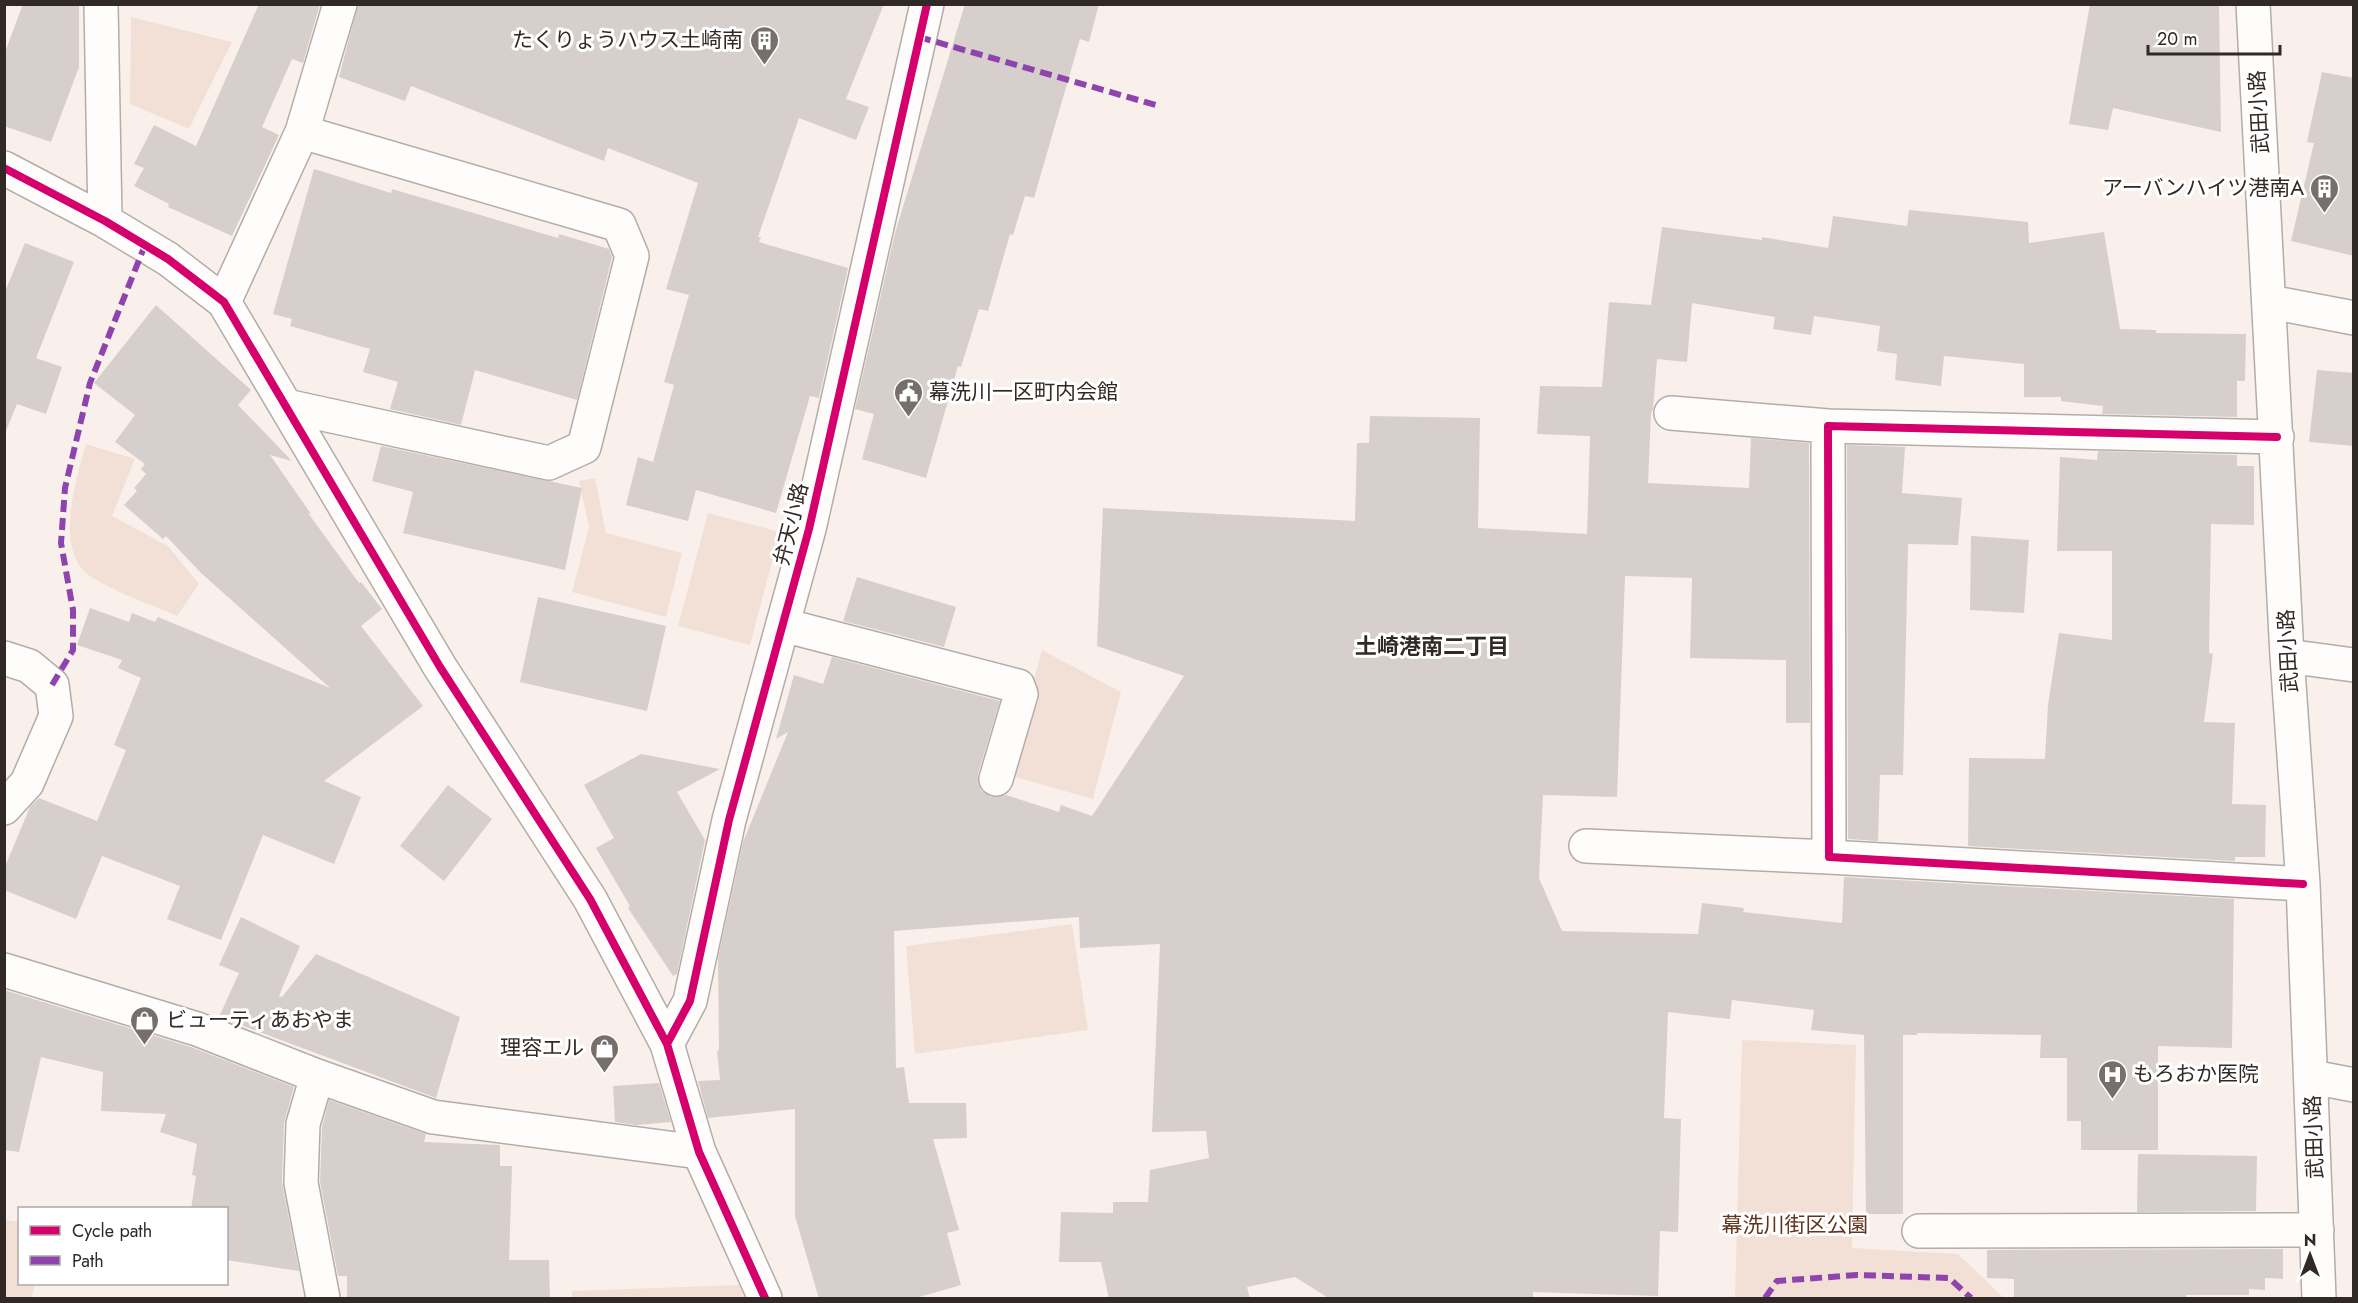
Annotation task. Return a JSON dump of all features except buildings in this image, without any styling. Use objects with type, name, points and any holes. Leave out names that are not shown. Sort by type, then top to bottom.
[{"type":"street","points":[[101,4],[105,221]]},
{"type":"street","points":[[224,302],[302,132],[340,4]]},
{"type":"street","name":"弁天小路","points":[[667,1044],[690,1001],[729,820],[809,529],[927,4]]},
{"type":"street","name":"武田小路","points":[[2253,4],[2288,657],[2303,884],[2319,1299]]},
{"type":"street","points":[[286,406],[549,463],[584,447],[632,256],[619,225],[302,132]]},
{"type":"street","points":[[4,168],[105,221],[168,259],[224,302],[440,668],[590,899],[667,1044],[699,1152],[765,1299]]},
{"type":"street","points":[[2270,302],[2354,318]]},
{"type":"street","points":[[1671,413],[1828,426],[2277,437]]},
{"type":"street","points":[[1828,426],[1829,856]]},
{"type":"street","points":[[783,625],[1018,686],[1021,694],[996,779]]},
{"type":"street","points":[[2288,657],[2354,665]]},
{"type":"street","points":[[4,658],[29,666],[52,685],[56,716],[27,783],[4,808]]},
{"type":"street","points":[[1586,846],[1829,856],[2303,884]]},
{"type":"street","points":[[4,970],[197,1029],[317,1076],[433,1117],[699,1152]]},
{"type":"street","points":[[317,1076],[303,1124],[302,1183],[323,1299]]},
{"type":"street","points":[[2312,1077],[2354,1085]]},
{"type":"street","points":[[1919,1231],[2317,1230]]},
{"type":"green space","points":[[131,17],[232,42],[189,129],[130,104]]},
{"type":"green space","points":[[86,444],[135,459],[112,516],[168,546],[199,584],[177,616],[93,578],[81,567],[73,552],[70,516],[77,476]]},
{"type":"green space","points":[[595,478],[606,533],[682,553],[666,617],[572,592],[589,527],[579,481]]},
{"type":"green space","points":[[708,513],[780,532],[750,645],[678,626]]},
{"type":"green space","points":[[1042,650],[1121,692],[1093,799],[1008,775]]},
{"type":"green space","points":[[1072,924],[1088,1030],[915,1054],[906,946]]},
{"type":"green space","name":"幕洗川街区公園","points":[[1742,1040],[1856,1045],[1852,1248],[1958,1254],[2004,1298],[1735,1298]]},
{"type":"green space","points":[[5,1220],[18,1222],[18,1285],[35,1285],[31,1298],[5,1298]]},
{"type":"green space","points":[[739,1285],[745,1298],[572,1298],[572,1291]]},
{"type":"marked path","points":[[919,37],[1159,106]]},
{"type":"marked path","points":[[52,685],[73,650],[73,610],[61,543],[65,488],[90,383],[145,245]]},
{"type":"marked path","points":[[1765,1298],[1777,1281],[1857,1275],[1949,1278],[1971,1298]]},
{"type":"cycle path","points":[[667,1044],[690,1001],[729,820],[809,529],[927,4]]},
{"type":"cycle path","points":[[4,168],[105,221],[168,259],[224,302],[440,667],[590,899],[667,1044],[699,1152],[765,1298]]},
{"type":"cycle path","points":[[2277,437],[1828,426],[1829,857],[2303,884]]},
{"type":"place","name":"たくりょうハウス土崎南","points":[[764,66]]},
{"type":"place","name":"アーバンハイツ港南A","points":[[2325,214]]},
{"type":"place","name":"幕洗川一区町内会館","points":[[908,418]]},
{"type":"place","name":"ビューティあおやま","points":[[145,1046]]},
{"type":"place","name":"理容エル","points":[[605,1074]]},
{"type":"place","name":"もろおか医院","points":[[2112,1100]]},
{"type":"district","name":"土崎港南二丁目","points":[[1432,646]]}]
